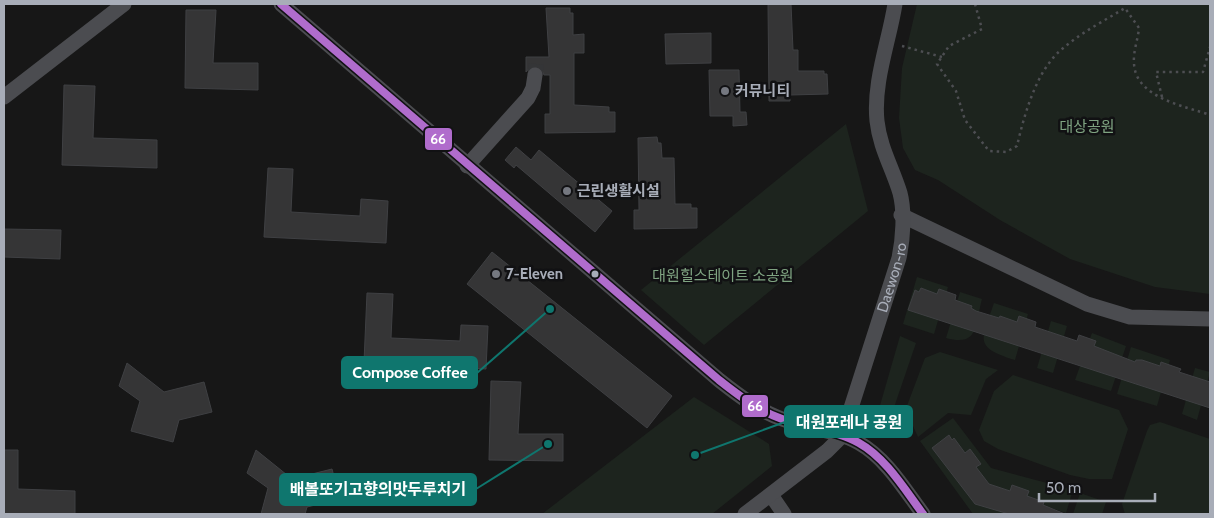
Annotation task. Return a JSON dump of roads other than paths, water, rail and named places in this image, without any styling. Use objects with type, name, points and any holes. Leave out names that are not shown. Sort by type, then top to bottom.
[{"type":"street","points":[[4,97],[124,4]]},
{"type":"street","points":[[281,4],[467,166],[740,395],[779,418],[842,436],[859,443],[874,453],[893,474],[923,514]]},
{"type":"street","name":"Daewon-ro","points":[[842,436],[899,258],[902,215],[901,195],[880,144],[877,118],[878,90],[894,4]]},
{"type":"street","points":[[467,166],[528,98],[533,88],[535,75]]},
{"type":"street","points":[[902,215],[1087,304],[1130,317],[1210,319]]},
{"type":"street","points":[[745,514],[827,451],[842,436]]},
{"type":"street","points":[[771,495],[784,514]]},
{"type":"tunnel","points":[[535,75],[536,64]]},
{"type":"place","name":"커뮤니티","points":[[725,91]]},
{"type":"place","name":"근린생활시설","points":[[567,191]]},
{"type":"place","name":"7-Eleven","points":[[496,274]]},
{"type":"place","name":"Compose Coffee","points":[[550,309]]},
{"type":"place","name":"배볼또기고향의맛두루치기","points":[[548,444]]},
{"type":"place","name":"대원포레나 공원","points":[[695,455]]},
{"type":"park label","name":"대상공원","points":[[1087,127]]},
{"type":"park label","name":"대원힐스테이트 소공원","points":[[723,276]]}]
